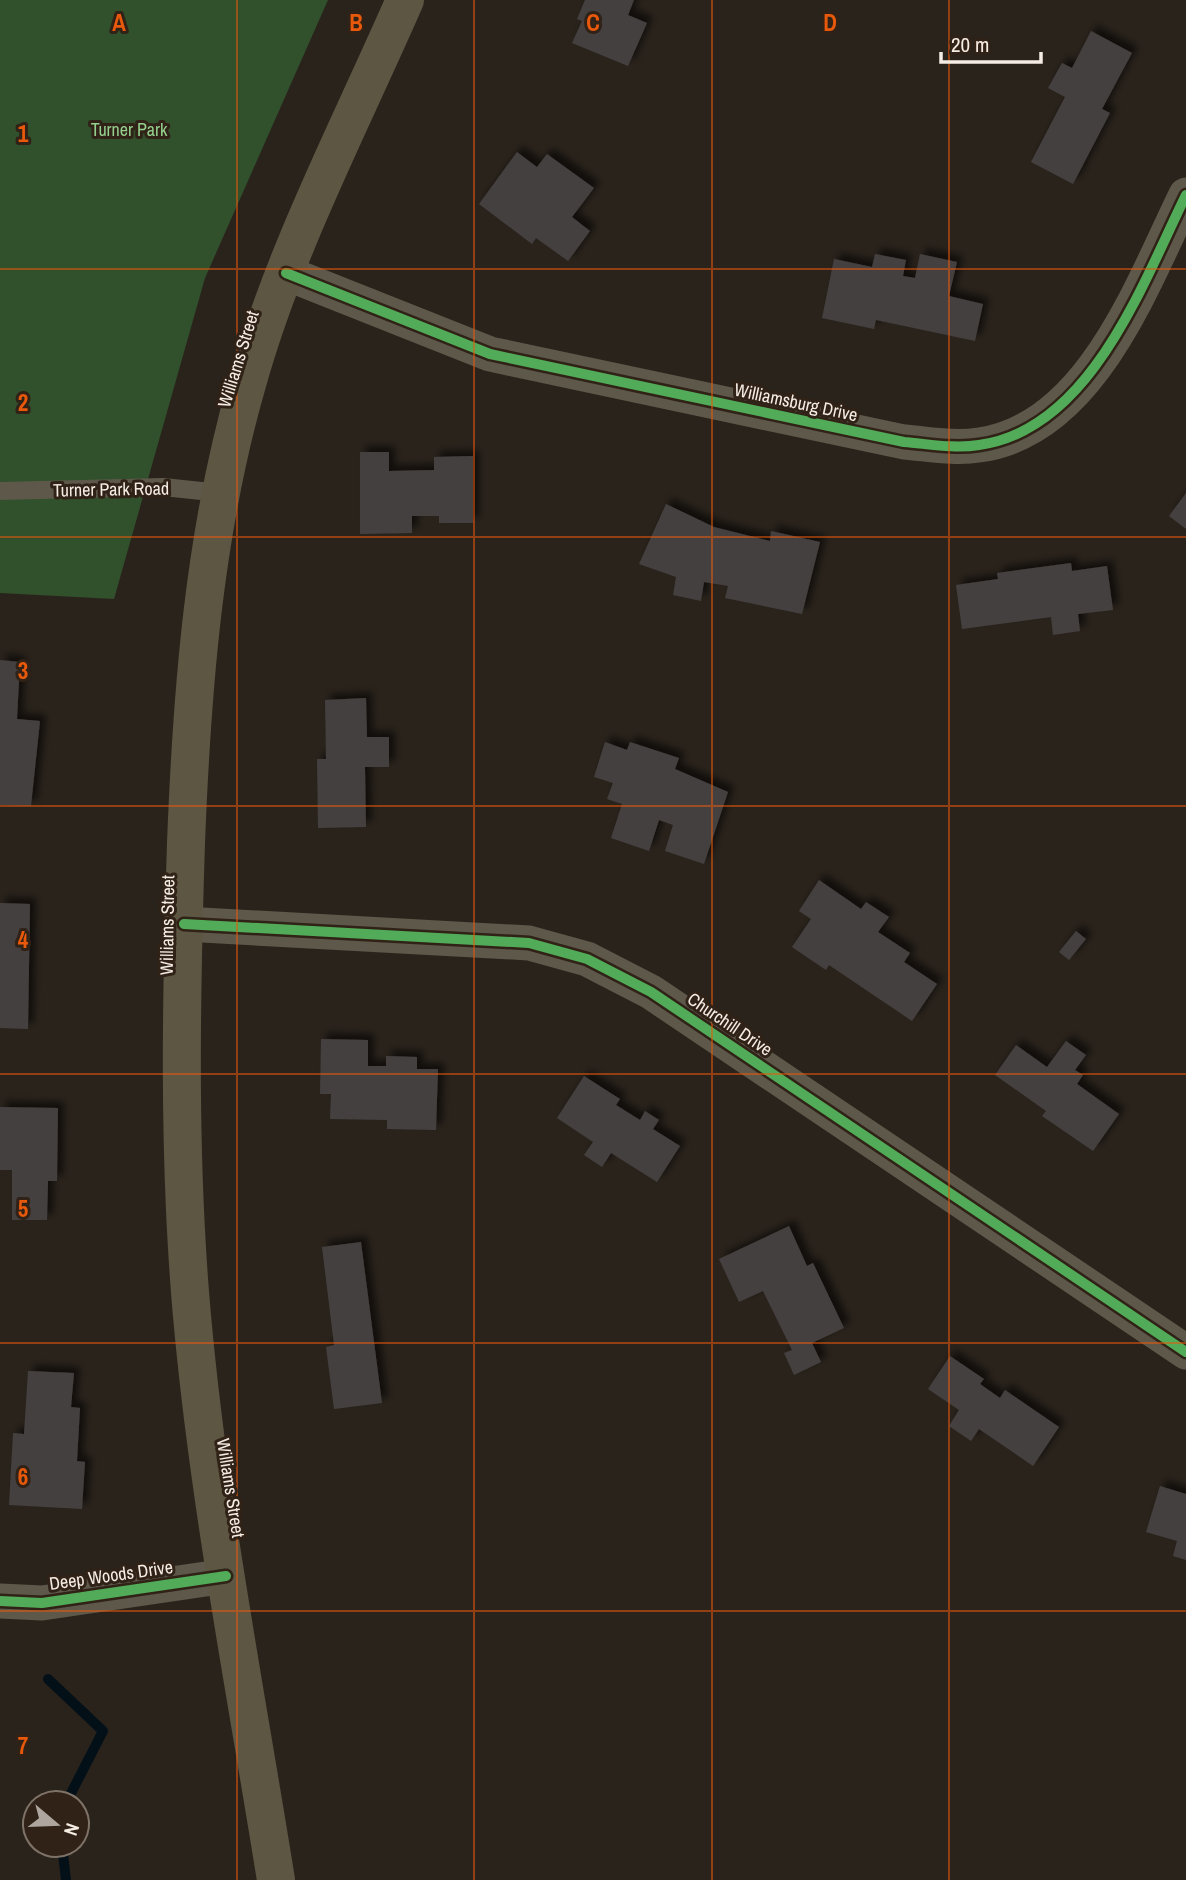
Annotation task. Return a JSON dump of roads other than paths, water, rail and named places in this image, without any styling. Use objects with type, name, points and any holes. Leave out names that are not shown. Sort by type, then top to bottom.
[{"type":"main road","name":"Williams Street","points":[[276,1880],[202,1413],[191,1297],[183,1092],[189,764],[197,656],[221,492],[247,382],[286,273],[405,0]]},
{"type":"street","name":"Williamsburg Drive","points":[[286,273],[490,354],[904,442],[955,447],[981,445],[1002,440],[1040,421],[1082,383],[1126,317],[1186,195]]},
{"type":"street","name":"Churchill Drive","points":[[184,924],[486,938],[550,946],[587,959],[651,992],[1186,1352]]},
{"type":"street","name":"Deep Woods Drive","points":[[0,1601],[42,1603],[226,1576]]},
{"type":"lane","name":"Turner Park Road","points":[[0,491],[163,487],[221,492]]},
{"type":"waterway","points":[[48,1679],[103,1731],[73,1789]]},
{"type":"waterway","points":[[64,1859],[66,1880]]},
{"type":"park label","name":"Turner Park","points":[[129,129]]}]
